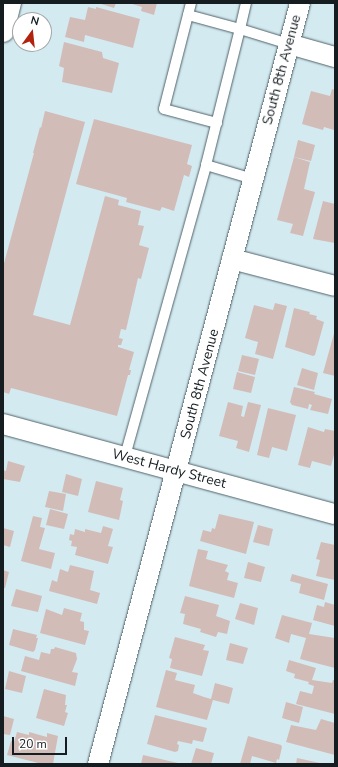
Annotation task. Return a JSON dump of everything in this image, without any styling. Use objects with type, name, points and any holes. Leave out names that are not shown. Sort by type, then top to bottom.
[{"type":"main road","points":[[3,31],[10,3]]},
{"type":"street","name":"South 8th Avenue","points":[[98,764],[300,3]]},
{"type":"street","points":[[289,44],[335,57]]},
{"type":"street","points":[[232,259],[335,286]]},
{"type":"street","name":"West Hardy Street","points":[[3,424],[335,514]]},
{"type":"lane","points":[[191,3],[164,109],[217,123]]},
{"type":"lane","points":[[125,456],[206,165],[246,3]]},
{"type":"lane","points":[[188,15],[289,44]]},
{"type":"lane","points":[[206,165],[253,179]]},
{"type":"building","points":[[98,3],[116,3],[114,8]]},
{"type":"building","points":[[129,3],[157,3],[154,15],[141,11],[142,7]]},
{"type":"building","points":[[88,7],[96,9],[96,7],[140,19],[133,48],[85,35],[84,42],[65,37],[70,17],[85,20]]},
{"type":"building","points":[[64,42],[102,52],[103,58],[119,63],[112,93],[62,82],[64,68],[59,66]]},
{"type":"building","points":[[332,89],[335,90],[334,130],[324,127],[323,130],[302,124],[311,91],[330,96]]},
{"type":"building","points":[[45,111],[85,122],[33,315],[70,325],[105,196],[119,200],[118,205],[141,211],[138,225],[144,226],[139,245],[149,248],[141,279],[138,278],[126,330],[121,329],[119,338],[123,339],[121,345],[118,345],[118,347],[134,352],[129,370],[131,370],[130,375],[128,375],[117,416],[11,388],[9,394],[3,392],[3,267]]},
{"type":"building","points":[[94,119],[192,145],[187,164],[192,166],[189,177],[184,175],[174,211],[162,207],[160,211],[126,202],[127,198],[76,184]]},
{"type":"building","points":[[298,140],[315,145],[311,161],[294,157]]},
{"type":"building","points":[[294,157],[310,162],[304,189],[315,192],[303,236],[290,233],[293,224],[277,220]]},
{"type":"building","points":[[323,201],[335,204],[335,243],[313,239]]},
{"type":"building","points":[[275,303],[287,306],[273,359],[255,354],[258,342],[245,338],[254,305],[273,310]]},
{"type":"building","points":[[294,308],[310,312],[309,314],[317,316],[316,319],[324,322],[315,355],[313,356],[285,347]]},
{"type":"building","points":[[335,330],[335,376],[323,373]]},
{"type":"building","points":[[242,355],[259,359],[255,375],[238,371]]},
{"type":"building","points":[[302,368],[318,373],[314,390],[297,385]]},
{"type":"building","points":[[237,372],[255,377],[251,393],[233,389]]},
{"type":"building","points":[[294,387],[315,392],[314,394],[332,399],[328,414],[310,410],[312,405],[309,404],[308,409],[292,405],[290,402]]},
{"type":"building","points":[[228,402],[243,406],[241,416],[244,417],[248,402],[261,405],[249,452],[236,448],[238,441],[219,436]]},
{"type":"building","points":[[268,408],[296,415],[287,451],[272,447],[269,458],[257,455]]},
{"type":"building","points":[[308,427],[324,432],[325,429],[335,431],[335,451],[331,466],[312,461],[310,468],[298,465]]},
{"type":"building","points":[[8,461],[25,466],[20,482],[3,479],[3,470],[6,471]]},
{"type":"building","points":[[66,474],[82,479],[78,496],[62,492]]},
{"type":"building","points":[[96,481],[123,488],[120,500],[123,501],[119,520],[88,512]]},
{"type":"building","points":[[49,491],[66,494],[63,511],[45,507]]},
{"type":"building","points":[[50,509],[68,514],[64,529],[46,525]]},
{"type":"building","points":[[219,514],[254,522],[246,554],[200,541],[203,530],[211,532],[212,528],[215,529]]},
{"type":"building","points":[[33,516],[42,518],[40,527],[45,528],[39,549],[55,553],[51,569],[21,561]]},
{"type":"building","points":[[258,525],[273,529],[269,546],[253,542]]},
{"type":"building","points":[[103,526],[113,529],[108,546],[113,547],[108,564],[75,555],[77,547],[71,546],[72,541],[69,540],[70,534],[74,535],[75,529],[85,532],[85,529],[101,533]]},
{"type":"building","points":[[3,528],[14,531],[10,547],[3,545]]},
{"type":"building","points":[[321,542],[335,545],[335,580],[316,576],[320,560],[316,559]]},
{"type":"building","points":[[198,549],[208,551],[206,559],[228,565],[225,571],[229,573],[227,580],[238,583],[234,598],[189,586]]},
{"type":"building","points":[[248,562],[265,567],[261,582],[244,578]]},
{"type":"building","points":[[70,565],[94,571],[90,590],[100,593],[97,604],[49,591],[52,580],[57,582],[60,569],[68,572]]},
{"type":"building","points":[[3,570],[9,572],[5,588],[3,588]]},
{"type":"building","points":[[292,574],[328,584],[324,600],[299,593],[301,584],[290,581]]},
{"type":"building","points":[[16,589],[42,596],[38,612],[11,606]]},
{"type":"building","points":[[185,596],[219,605],[216,616],[230,621],[227,634],[218,632],[216,637],[200,632],[201,629],[183,624],[185,614],[180,613]]},
{"type":"building","points":[[325,602],[335,605],[335,626],[313,620],[317,605],[324,607]]},
{"type":"building","points":[[240,603],[258,608],[254,625],[235,619]]},
{"type":"building","points":[[64,608],[82,613],[80,621],[84,622],[84,630],[89,631],[85,645],[40,633],[46,609],[62,615]]},
{"type":"building","points":[[282,615],[312,623],[309,634],[335,638],[335,668],[300,659],[306,638],[291,634],[289,643],[275,638]]},
{"type":"building","points":[[13,629],[37,635],[36,638],[38,638],[35,650],[33,652],[9,645]]},
{"type":"building","points":[[175,637],[205,645],[203,650],[209,651],[202,676],[170,668],[172,659],[169,658]]},
{"type":"building","points":[[230,643],[248,648],[243,664],[226,660]]},
{"type":"building","points":[[55,647],[76,653],[77,659],[72,672],[78,673],[75,686],[21,671],[25,656],[39,660],[41,652],[50,654],[51,649],[54,649]]},
{"type":"building","points":[[289,660],[316,668],[312,680],[332,683],[333,680],[335,680],[335,714],[296,704],[300,691],[312,694],[314,686],[308,684],[309,682],[294,678],[295,674],[286,671]]},
{"type":"building","points":[[166,670],[177,673],[175,680],[195,685],[193,693],[211,699],[215,683],[233,688],[229,704],[213,700],[207,720],[156,707]]},
{"type":"building","points":[[9,671],[26,676],[22,693],[5,689]]},
{"type":"building","points":[[44,689],[66,695],[65,705],[67,705],[65,712],[68,713],[64,726],[36,718]]},
{"type":"building","points":[[286,702],[303,707],[299,723],[282,718]]},
{"type":"building","points":[[155,715],[207,728],[203,742],[193,740],[192,744],[178,741],[178,751],[175,752],[147,744]]},
{"type":"building","points":[[3,716],[14,719],[10,735],[3,734]]},
{"type":"building","points":[[321,719],[335,723],[335,755],[286,742],[291,725],[316,730]]},
{"type":"building","points":[[17,732],[29,735],[29,732],[47,737],[47,733],[58,736],[53,764],[42,764],[7,755],[11,741],[14,742]]},
{"type":"building","points":[[248,736],[281,745],[282,747],[279,760],[277,759],[276,763],[252,756],[250,764],[240,764]]},
{"type":"building","points":[[196,748],[214,753],[211,764],[191,764]]},
{"type":"building","points":[[143,755],[178,763],[178,764],[141,764]]},
{"type":"building","points":[[297,758],[320,763],[320,764],[296,764]]}]
